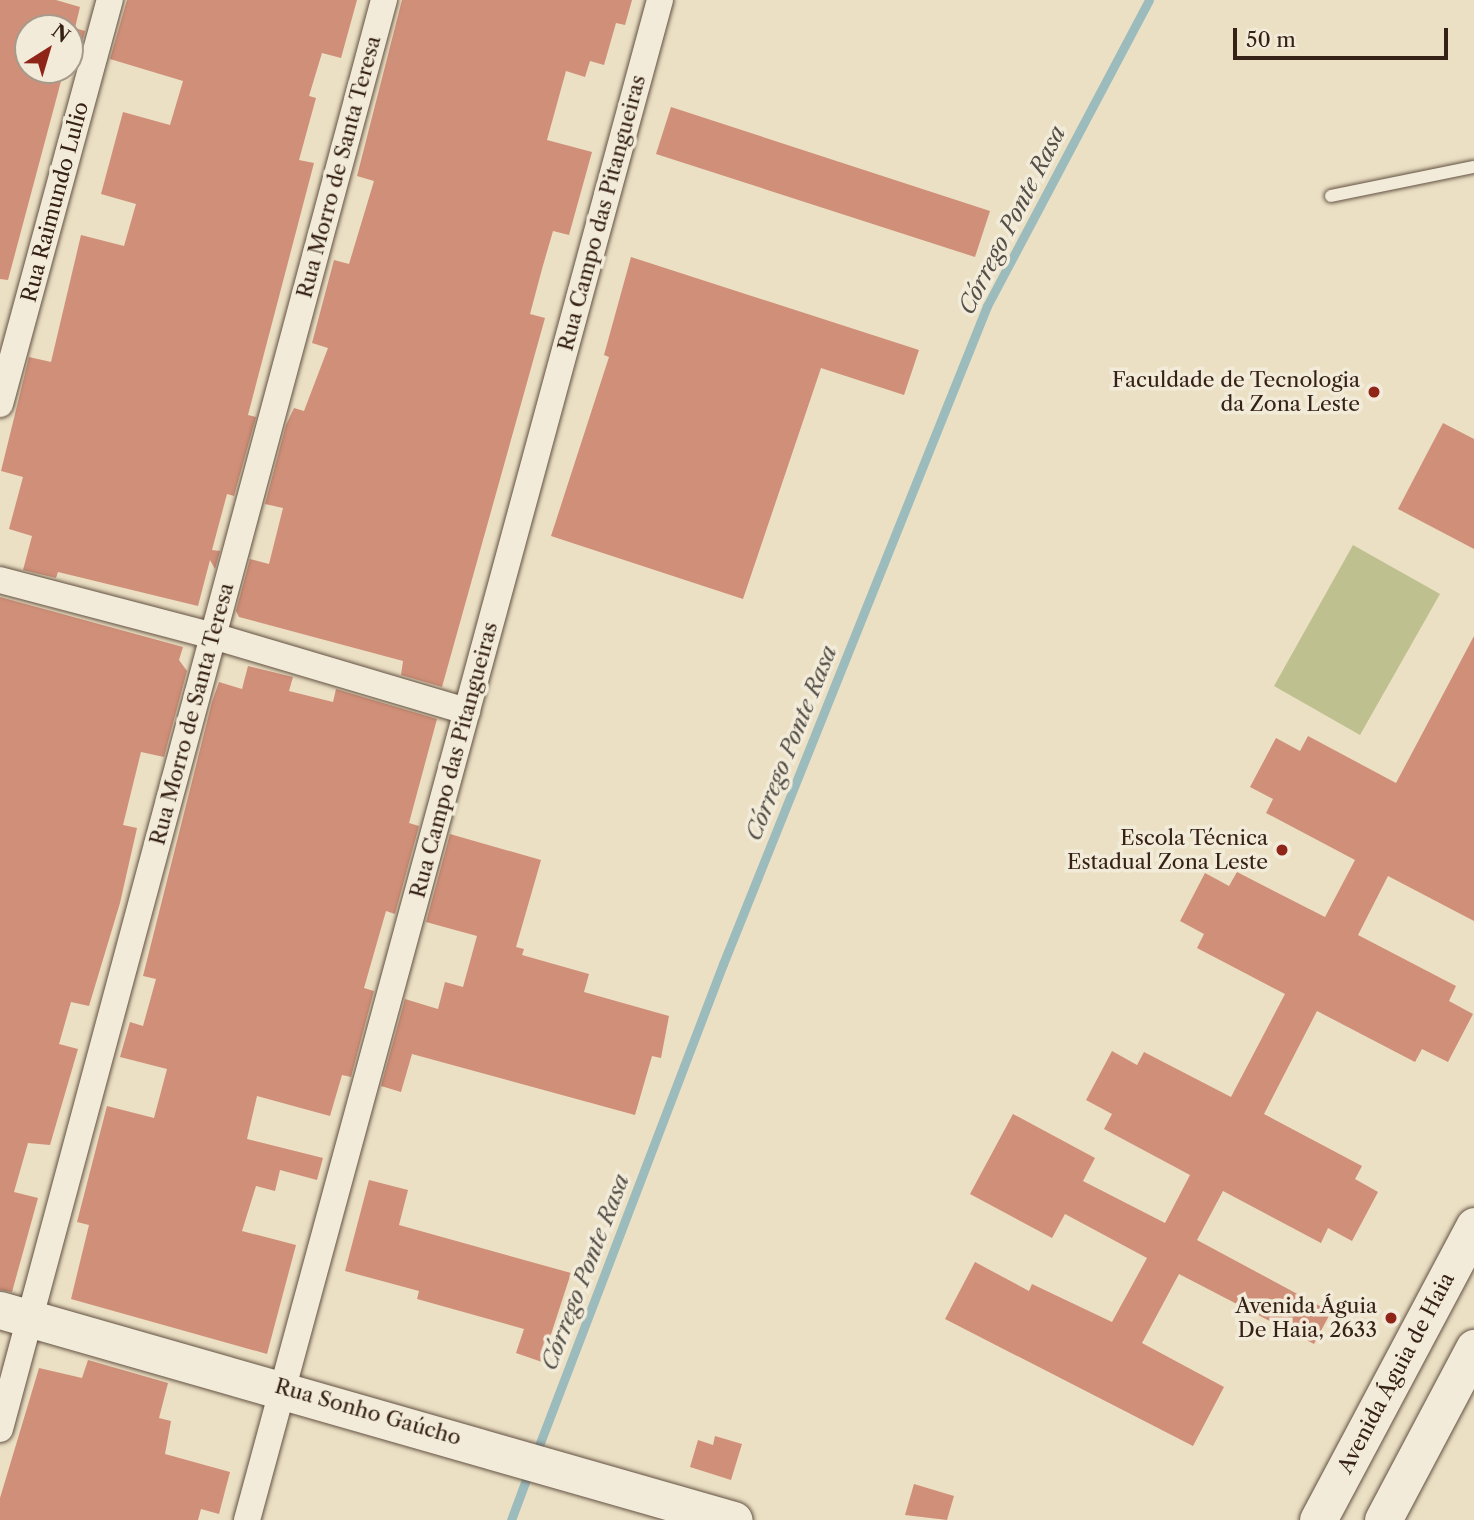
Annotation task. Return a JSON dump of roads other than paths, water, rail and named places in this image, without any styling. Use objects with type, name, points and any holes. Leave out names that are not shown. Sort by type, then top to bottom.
[{"type":"street","name":"Rua Raimundo Lulio","points":[[0,404],[110,0]]},
{"type":"street","name":"Rua Morro de Santa Teresa","points":[[0,1429],[15,1315],[213,636],[384,0]]},
{"type":"street","name":"Rua Campo das Pitangueiras","points":[[247,1520],[660,0]]},
{"type":"street","points":[[0,580],[213,636],[467,711]]},
{"type":"street","name":"Avenida Águia de Haia","points":[[1318,1520],[1474,1226]]},
{"type":"street","name":"Rua Sonho Gaúcho","points":[[15,1315],[283,1387],[734,1520]]},
{"type":"street","points":[[1383,1520],[1474,1348]]},
{"type":"lane","points":[[1331,196],[1474,167]]},
{"type":"waterway","name":"Córrego Ponte Rasa","points":[[535,1456],[723,964],[987,306],[1149,0]]},
{"type":"waterway","name":"Córrego Ponte Rasa","points":[[511,1520],[530,1469]]},
{"type":"place","name":"Faculdade de Tecnologia da Zona Leste","points":[[1374,392]]},
{"type":"place","name":"Escola Técnica Estadual Zona Leste","points":[[1282,850]]},
{"type":"place","name":"Avenida Águia De Haia, 2633","points":[[1391,1318]]}]
